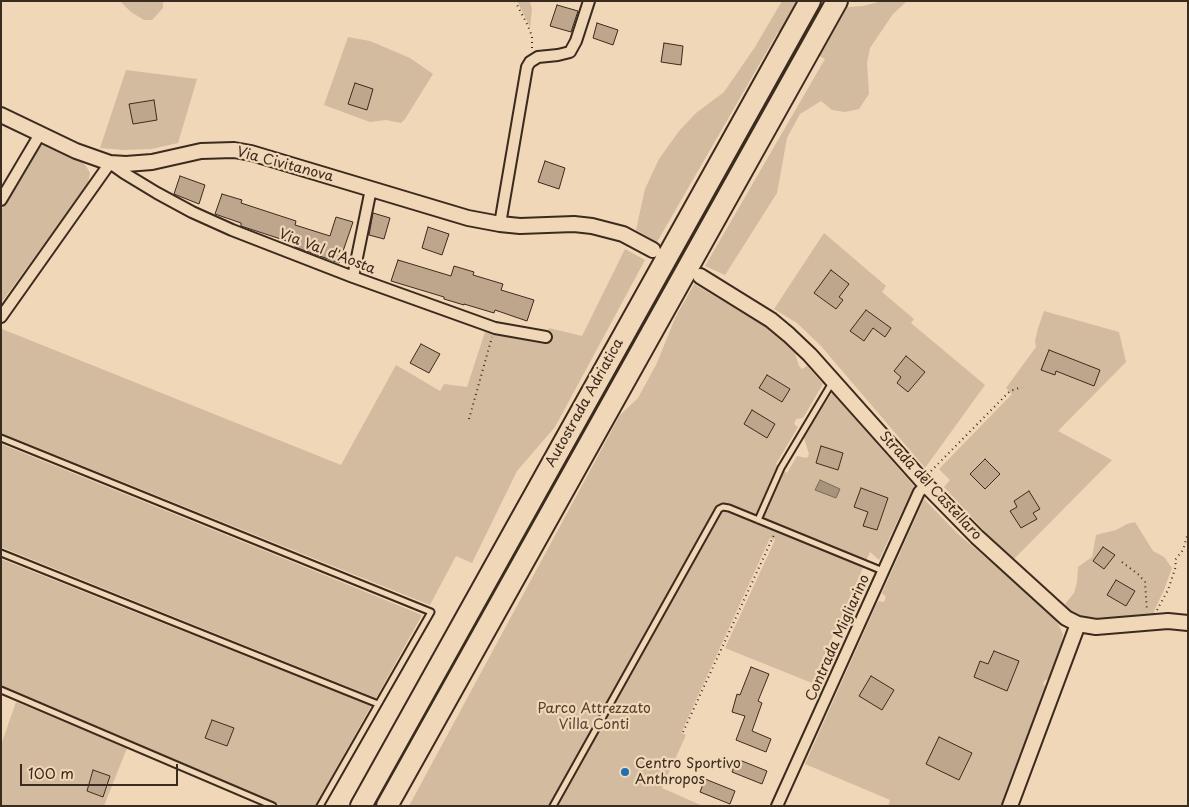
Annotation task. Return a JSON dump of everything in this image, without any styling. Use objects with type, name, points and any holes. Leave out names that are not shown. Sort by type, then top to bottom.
[{"type":"highway","name":"Autostrada Adriatica","points":[[361,806],[810,1]]},
{"type":"highway","name":"Autostrada Adriatica","points":[[387,806],[837,1]]},
{"type":"street","points":[[500,224],[526,70],[530,62],[534,60],[570,52],[576,41],[588,1]]},
{"type":"street","name":"Via Civitanova","points":[[1,115],[76,151],[110,163],[152,162],[201,151],[234,150],[251,153],[468,218],[520,226],[574,224],[592,226],[623,234],[653,250]]},
{"type":"street","points":[[1,200],[40,134]]},
{"type":"street","points":[[1,317],[110,163]]},
{"type":"street","name":"Via Val d'Aosta","points":[[110,163],[192,212],[232,230],[353,277],[495,328],[546,337]]},
{"type":"street","points":[[353,277],[371,189]]},
{"type":"street","name":"Strada del Castellaro","points":[[700,276],[771,320],[810,355],[924,482],[977,537],[1066,618],[1078,624],[1096,627],[1152,623],[1188,623]]},
{"type":"street","name":"Contrada Migliarino","points":[[777,806],[924,482]]},
{"type":"street","points":[[1010,806],[1078,624]]},
{"type":"lane","points":[[758,520],[781,468],[833,380]]},
{"type":"lane","points":[[1,438],[431,612],[320,806]]},
{"type":"lane","points":[[553,806],[719,509],[723,507],[729,508],[883,571]]},
{"type":"lane","points":[[1,553],[378,704]]},
{"type":"lane","points":[[1,690],[273,806]]},
{"type":"path","points":[[515,1],[532,36],[531,56],[534,60]]},
{"type":"path","points":[[469,419],[495,328]]},
{"type":"path","points":[[924,482],[1010,391],[1022,386]]},
{"type":"path","points":[[683,732],[777,528]]},
{"type":"path","points":[[1152,623],[1165,597],[1176,566],[1175,560],[1183,550],[1188,533]]},
{"type":"path","points":[[1122,562],[1145,582],[1152,623]]},
{"type":"green space","points":[[120,1],[163,1],[163,8],[152,20],[144,20],[131,12]]},
{"type":"green space","points":[[517,1],[530,2],[532,9],[530,27]]},
{"type":"green space","points":[[782,1],[838,1],[849,7],[883,1],[907,1],[893,14],[870,48],[867,63],[869,94],[859,109],[845,112],[832,110],[821,101],[800,114],[787,138],[777,193],[725,275],[705,266],[825,59],[778,32],[657,242],[636,230],[645,189],[659,159],[679,131],[696,113],[724,92],[755,47]]},
{"type":"green space","points":[[348,37],[370,41],[410,58],[433,74],[401,123],[386,120],[370,122],[324,105]]},
{"type":"green space","points":[[126,70],[197,79],[178,143],[151,149],[125,150],[100,148]],"holes":[[[154,100],[157,120],[133,124],[130,104]]]},
{"type":"green space","points":[[43,145],[50,145],[77,158],[86,166],[90,173],[88,183],[1,303],[1,211],[35,150]]},
{"type":"green space","points":[[824,233],[886,286],[882,292],[914,319],[911,323],[985,385],[925,468],[821,346],[797,323],[774,309]],"holes":[[[814,293],[839,297],[843,300],[836,309]],[[866,310],[891,328],[885,337],[873,328]],[[906,356],[925,372],[908,392],[897,383],[901,377],[894,371]]]},
{"type":"green space","points":[[625,249],[645,260],[555,427],[517,471],[472,563],[456,556],[430,605],[1,433],[2,329],[341,465],[396,365],[440,391],[444,384],[467,387],[485,332],[543,344],[549,328],[582,336]]},
{"type":"green space","name":"Parco Attrezzato Villa Conti","points":[[694,284],[768,328],[795,353],[799,366],[802,369],[807,366],[823,384],[803,418],[796,419],[794,424],[798,427],[776,464],[787,473],[797,456],[807,458],[809,454],[804,438],[832,393],[914,486],[879,560],[870,552],[812,683],[725,648],[775,540],[770,538],[681,733],[686,735],[662,788],[703,806],[409,806],[620,415],[638,398],[657,363],[675,318]],"holes":[[[767,375],[790,389],[782,401],[759,388]],[[821,447],[843,454],[838,470],[816,463]],[[861,488],[888,498],[877,530],[864,525],[868,512],[854,507]]]},
{"type":"green space","points":[[1044,311],[1119,332],[1126,362],[1058,431],[1112,460],[1012,561],[944,487],[950,480],[939,469],[1012,394],[1006,388],[1036,347],[1035,341]],"holes":[[[1049,350],[1100,371],[1094,385],[1056,371],[1055,375]],[[984,459],[1000,474],[985,489],[970,474]],[[1029,492],[1040,509],[1033,513],[1037,519],[1021,528],[1011,511],[1017,507],[1014,501]]]},
{"type":"green space","points":[[1,444],[422,615],[376,698],[1,547]]},
{"type":"green space","points":[[924,499],[958,534],[1054,616],[1063,634],[1061,647],[1049,679],[1045,680],[1043,684],[1046,687],[1002,806],[888,806],[890,800],[805,764],[878,601],[884,602],[886,597],[882,593]]},
{"type":"green space","points":[[1135,522],[1153,551],[1164,557],[1172,568],[1154,611],[1155,617],[1097,621],[1080,618],[1072,614],[1065,604],[1074,593],[1078,567],[1092,557],[1096,535],[1116,530]],"holes":[[[1103,547],[1114,555],[1104,569],[1093,561]],[[1135,591],[1126,606],[1107,595]]]},
{"type":"green space","points":[[1,559],[371,706],[315,806],[283,806],[1,685]],"holes":[[[212,720],[234,728],[227,746],[205,738]]]},
{"type":"green space","points":[[16,702],[127,748],[104,806],[1,806],[1,745]],"holes":[[[93,770],[110,776],[103,797],[87,791]]]},
{"type":"shaded area","points":[[820,480],[840,489],[836,498],[815,490]]},
{"type":"building","points":[[557,5],[578,11],[571,32],[550,26]]},
{"type":"building","points":[[597,23],[618,30],[613,45],[593,38]]},
{"type":"building","points":[[664,43],[683,46],[681,65],[661,62]]},
{"type":"building","points":[[355,83],[373,89],[367,110],[348,104]]},
{"type":"building","points":[[154,100],[157,120],[133,124],[129,104]]},
{"type":"building","points":[[545,161],[565,168],[559,189],[538,182]]},
{"type":"building","points":[[180,176],[205,185],[199,204],[174,194]]},
{"type":"building","points":[[222,194],[242,200],[241,203],[296,221],[295,225],[330,236],[336,217],[353,222],[339,263],[295,247],[296,244],[241,226],[241,223],[215,214]]},
{"type":"building","points":[[373,213],[390,218],[384,239],[369,235]]},
{"type":"building","points":[[428,227],[449,234],[442,255],[422,248]]},
{"type":"building","points":[[398,260],[451,276],[454,266],[474,272],[473,275],[503,284],[501,290],[534,300],[527,321],[495,310],[494,313],[464,305],[391,281]]},
{"type":"building","points":[[831,270],[849,284],[839,297],[843,300],[836,309],[814,293]]},
{"type":"building","points":[[866,310],[891,328],[885,337],[873,328],[864,341],[850,331]]},
{"type":"building","points":[[421,344],[440,354],[429,373],[410,363]]},
{"type":"building","points":[[1049,350],[1100,370],[1094,386],[1056,371],[1055,375],[1041,370]]},
{"type":"building","points":[[906,356],[925,372],[908,392],[897,383],[901,377],[894,371]]},
{"type":"building","points":[[767,375],[790,389],[782,402],[759,388]]},
{"type":"building","points":[[752,410],[775,424],[767,438],[744,424]]},
{"type":"building","points":[[821,446],[843,453],[838,470],[816,463]]},
{"type":"building","points":[[985,459],[1000,474],[985,489],[970,474]]},
{"type":"building","points":[[861,488],[888,498],[877,530],[863,526],[868,512],[854,507]]},
{"type":"building","points":[[1029,491],[1040,509],[1033,513],[1037,519],[1021,528],[1010,511],[1017,507],[1014,501]]},
{"type":"building","points":[[1103,547],[1115,555],[1104,569],[1093,561]]},
{"type":"building","points":[[1116,580],[1135,591],[1126,606],[1107,595]]},
{"type":"building","points":[[994,651],[1019,661],[1007,691],[974,677],[980,661],[988,664]]},
{"type":"building","points":[[751,667],[769,674],[758,701],[762,703],[752,731],[771,739],[766,752],[736,740],[745,716],[732,712],[737,694],[740,695]]},
{"type":"building","points":[[871,676],[894,690],[882,710],[859,696]]},
{"type":"building","points":[[212,720],[234,728],[227,746],[205,738]]},
{"type":"building","points":[[939,737],[972,753],[959,780],[926,764]]},
{"type":"building","points":[[737,759],[767,771],[762,784],[732,772]]},
{"type":"building","points":[[93,770],[110,776],[103,797],[87,791]]},
{"type":"building","points":[[705,779],[735,791],[730,804],[700,792]]},
{"type":"place","name":"Centro Sportivo Anthropos","points":[[625,772]]}]
